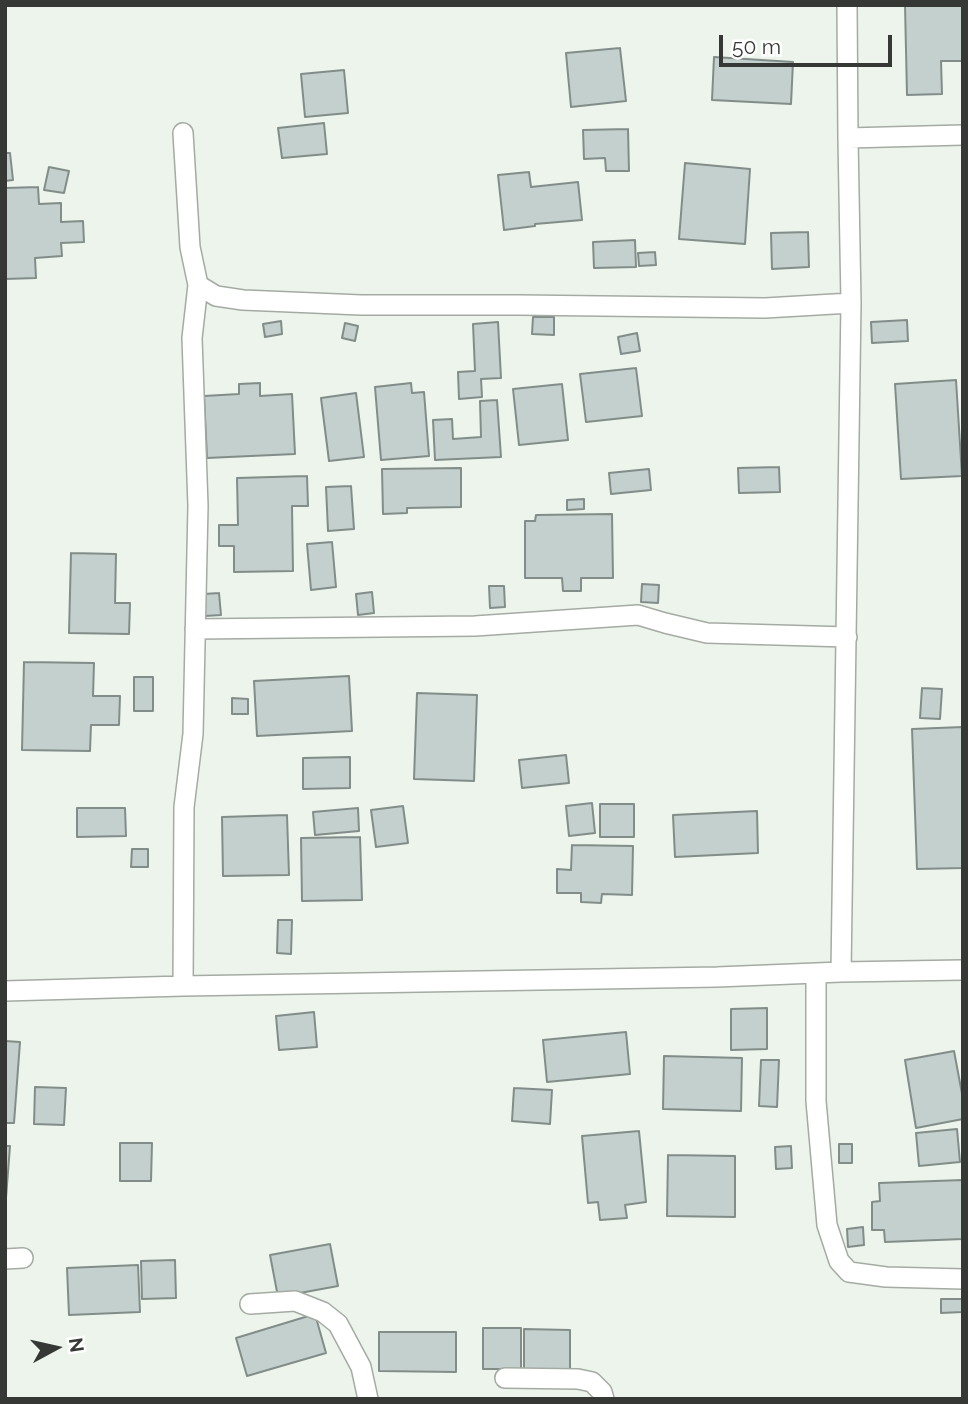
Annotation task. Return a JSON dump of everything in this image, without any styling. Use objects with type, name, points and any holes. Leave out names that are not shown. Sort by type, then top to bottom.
[{"type":"street","points":[[841,972],[851,303],[848,5]]},
{"type":"street","points":[[183,133],[190,247],[198,285],[192,338],[198,506],[193,734],[184,807],[183,986]]},
{"type":"street","points":[[848,138],[963,135]]},
{"type":"street","points":[[198,285],[216,296],[243,300],[361,305],[765,309],[851,303]]},
{"type":"street","points":[[195,629],[475,626],[638,615],[707,633],[847,637]]},
{"type":"street","points":[[5,991],[963,970]]},
{"type":"street","points":[[816,973],[816,1101],[827,1225],[839,1261],[849,1272],[886,1277],[963,1279]]},
{"type":"street","points":[[250,1304],[295,1301],[323,1312],[338,1324],[361,1367],[368,1399]]},
{"type":"street","points":[[505,1378],[578,1379],[592,1382],[602,1392],[604,1399]]},
{"type":"building","points":[[905,5],[963,5],[963,61],[941,61],[942,94],[907,95]]},
{"type":"building","points":[[620,48],[626,101],[571,107],[566,53]]},
{"type":"building","points":[[714,57],[793,62],[791,104],[712,100]]},
{"type":"building","points":[[344,70],[348,113],[305,117],[301,74]]},
{"type":"building","points":[[324,123],[327,154],[282,158],[278,128]]},
{"type":"building","points":[[628,129],[629,171],[606,171],[605,158],[584,159],[583,130]]},
{"type":"building","points":[[5,153],[10,153],[13,180],[5,181]]},
{"type":"building","points":[[685,163],[750,169],[745,244],[679,239]]},
{"type":"building","points":[[49,167],[69,171],[64,193],[44,190]]},
{"type":"building","points":[[529,172],[531,187],[578,182],[582,220],[504,230],[498,175]]},
{"type":"building","points":[[38,187],[39,204],[61,203],[61,222],[83,221],[84,242],[61,243],[62,256],[35,258],[36,278],[5,279],[5,188]]},
{"type":"building","points":[[808,232],[809,267],[772,269],[771,233]]},
{"type":"building","points":[[635,240],[636,267],[594,268],[593,242]]},
{"type":"building","points":[[655,252],[656,265],[639,266],[638,253]]},
{"type":"building","points":[[533,317],[554,317],[554,335],[532,334]]},
{"type":"building","points":[[907,320],[908,341],[872,343],[871,322]]},
{"type":"building","points":[[281,321],[282,334],[265,337],[263,324]]},
{"type":"building","points":[[498,322],[501,378],[481,379],[482,397],[459,399],[458,372],[475,371],[473,324]]},
{"type":"building","points":[[345,323],[358,326],[355,341],[342,338]]},
{"type":"building","points":[[637,333],[640,351],[621,354],[618,337]]},
{"type":"building","points":[[636,368],[642,416],[586,422],[580,374]]},
{"type":"building","points":[[956,380],[962,476],[901,479],[895,384]]},
{"type":"building","points":[[260,383],[260,396],[292,394],[295,454],[207,458],[204,396],[239,394],[239,384]]},
{"type":"building","points":[[411,383],[412,393],[424,392],[429,456],[381,460],[375,387]]},
{"type":"building","points":[[562,384],[568,440],[519,445],[513,389]]},
{"type":"building","points":[[356,393],[364,457],[329,461],[321,398]]},
{"type":"building","points":[[497,400],[501,457],[435,460],[433,420],[452,419],[453,439],[481,437],[480,401]]},
{"type":"building","points":[[779,467],[780,492],[739,493],[738,468]]},
{"type":"building","points":[[461,468],[461,507],[407,508],[407,513],[383,514],[382,469]]},
{"type":"building","points":[[649,469],[651,490],[611,494],[609,473]]},
{"type":"building","points":[[307,476],[308,506],[292,506],[293,571],[234,572],[234,546],[219,546],[219,525],[238,525],[237,478]]},
{"type":"building","points":[[351,486],[354,529],[328,531],[326,487]]},
{"type":"building","points":[[584,499],[584,509],[567,510],[567,500]]},
{"type":"building","points":[[612,514],[613,578],[581,578],[581,591],[563,591],[562,578],[525,578],[525,521],[535,521],[536,515]]},
{"type":"building","points":[[332,542],[336,587],[311,590],[307,544]]},
{"type":"building","points":[[71,553],[116,554],[115,603],[130,603],[129,634],[69,633]]},
{"type":"building","points":[[642,584],[659,585],[658,603],[641,602]]},
{"type":"building","points":[[489,586],[504,586],[505,607],[490,608]]},
{"type":"building","points":[[372,592],[374,613],[358,615],[356,594]]},
{"type":"building","points":[[219,593],[221,615],[205,616],[204,594]]},
{"type":"building","points":[[24,662],[94,663],[93,696],[120,696],[119,725],[91,725],[90,751],[22,750]]},
{"type":"building","points":[[349,676],[352,731],[257,736],[254,681]]},
{"type":"building","points":[[134,677],[153,677],[153,711],[134,711]]},
{"type":"building","points":[[922,688],[942,689],[940,719],[920,718]]},
{"type":"building","points":[[417,693],[477,695],[474,781],[414,779]]},
{"type":"building","points":[[232,698],[248,699],[248,714],[232,714]]},
{"type":"building","points":[[963,727],[963,868],[917,869],[912,729]]},
{"type":"building","points":[[566,755],[569,783],[522,788],[519,760]]},
{"type":"building","points":[[350,757],[350,788],[303,789],[303,758]]},
{"type":"building","points":[[592,803],[595,833],[569,836],[566,806]]},
{"type":"building","points":[[600,804],[634,804],[634,837],[600,837]]},
{"type":"building","points":[[403,806],[408,843],[376,847],[371,810]]},
{"type":"building","points":[[77,808],[125,808],[126,836],[77,837]]},
{"type":"building","points":[[358,808],[359,831],[315,835],[313,812]]},
{"type":"building","points":[[757,811],[758,853],[675,857],[673,815]]},
{"type":"building","points":[[287,815],[289,875],[223,876],[222,817]]},
{"type":"building","points":[[360,837],[362,900],[302,901],[301,838]]},
{"type":"building","points":[[572,845],[633,846],[632,895],[602,894],[601,903],[581,902],[581,893],[557,893],[557,869],[571,870]]},
{"type":"building","points":[[132,849],[148,849],[148,867],[131,867]]},
{"type":"building","points":[[278,920],[292,920],[291,954],[277,953]]},
{"type":"building","points":[[767,1008],[767,1049],[731,1050],[731,1009]]},
{"type":"building","points":[[314,1012],[317,1047],[279,1050],[276,1016]]},
{"type":"building","points":[[626,1032],[630,1074],[547,1082],[543,1040]]},
{"type":"building","points":[[5,1041],[20,1042],[14,1123],[5,1123]]},
{"type":"building","points":[[954,1051],[963,1099],[963,1119],[916,1128],[905,1060]]},
{"type":"building","points":[[664,1056],[742,1058],[741,1111],[663,1109]]},
{"type":"building","points":[[761,1060],[779,1060],[777,1107],[759,1106]]},
{"type":"building","points":[[35,1087],[66,1088],[64,1125],[34,1124]]},
{"type":"building","points":[[514,1088],[552,1090],[550,1124],[512,1121]]},
{"type":"building","points":[[957,1129],[960,1162],[919,1166],[916,1133]]},
{"type":"building","points":[[639,1131],[646,1202],[625,1205],[627,1218],[600,1220],[598,1202],[588,1203],[582,1136]]},
{"type":"building","points":[[120,1143],[152,1143],[151,1181],[120,1181]]},
{"type":"building","points":[[839,1144],[852,1144],[852,1163],[839,1163]]},
{"type":"building","points":[[5,1146],[10,1146],[5,1211]]},
{"type":"building","points":[[791,1146],[792,1168],[776,1169],[775,1147]]},
{"type":"building","points":[[668,1155],[735,1156],[735,1217],[667,1216]]},
{"type":"building","points":[[963,1180],[963,1239],[885,1242],[884,1230],[872,1230],[872,1202],[880,1201],[879,1183]]},
{"type":"building","points":[[863,1227],[864,1245],[848,1247],[847,1229]]},
{"type":"building","points":[[330,1244],[338,1286],[278,1297],[270,1255]]},
{"type":"building","points":[[175,1260],[176,1298],[142,1299],[141,1261]]},
{"type":"building","points":[[138,1265],[140,1312],[69,1315],[67,1268]]},
{"type":"building","points":[[941,1299],[963,1299],[963,1312],[941,1313]]},
{"type":"building","points":[[315,1314],[326,1353],[247,1376],[236,1338]]},
{"type":"building","points":[[483,1328],[521,1328],[521,1369],[483,1369]]},
{"type":"building","points":[[524,1329],[570,1330],[570,1371],[524,1371]]},
{"type":"building","points":[[379,1332],[456,1332],[456,1372],[379,1371]]}]
